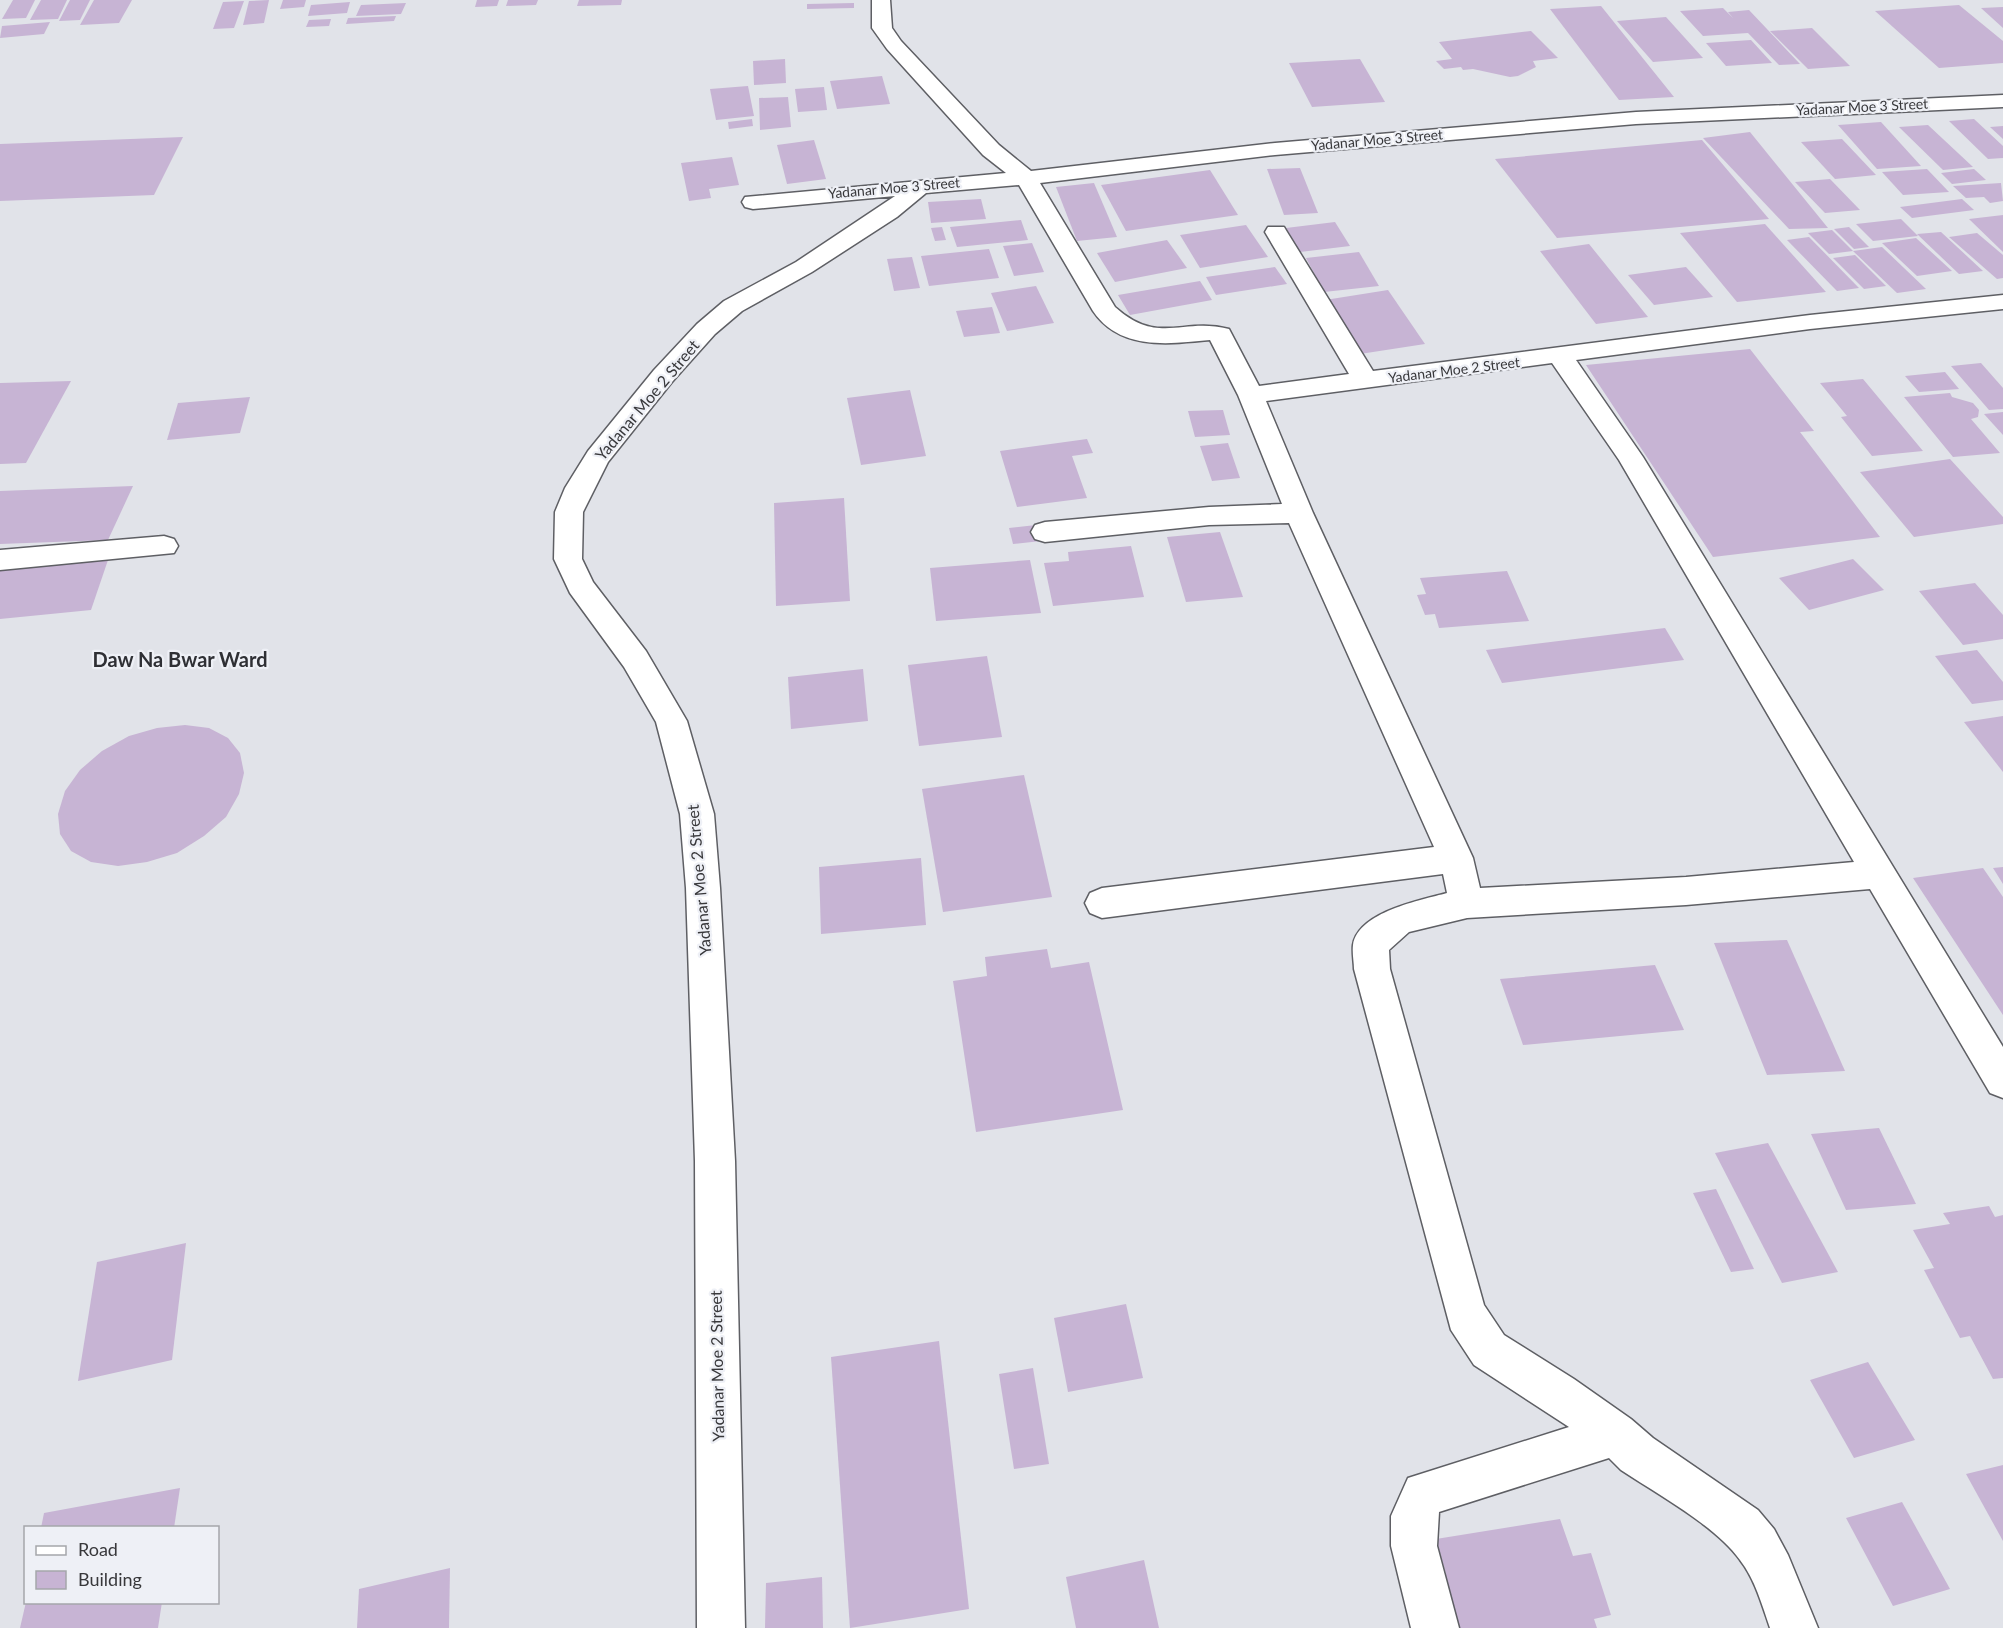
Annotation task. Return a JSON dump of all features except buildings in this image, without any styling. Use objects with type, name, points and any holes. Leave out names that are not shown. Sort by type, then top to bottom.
[{"type":"street","points":[[881,0],[882,28],[894,45],[991,150],[1026,178],[1105,311],[1116,323],[1126,331],[1146,336],[1212,332],[1220,334],[1251,395],[1299,513],[1456,858],[1467,903]]},
{"type":"street","name":"Yadanar Moe 3 Street","points":[[753,202],[1026,178],[1275,149],[1636,117],[2001,103]]},
{"type":"street","name":"Yadanar Moe 2 Street","points":[[721,1628],[714,1161],[703,888],[697,814],[671,721],[634,659],[576,577],[568,559],[569,512],[597,457],[663,376],[706,329],[733,306],[804,267],[889,212],[922,186]]},
{"type":"street","points":[[1276,232],[1366,381]]},
{"type":"street","name":"Yadanar Moe 2 Street","points":[[1251,395],[1810,322],[2003,302]]},
{"type":"street","points":[[1560,356],[1630,457],[2003,1082]]},
{"type":"street","points":[[1045,532],[1209,516],[1299,513]]},
{"type":"street","points":[[0,560],[164,546]]},
{"type":"street","points":[[1102,903],[1456,858]]},
{"type":"street","points":[[1794,1628],[1772,1571],[1758,1545],[1743,1526],[1637,1454],[1616,1434],[1559,1394],[1489,1350],[1466,1315],[1372,969],[1371,944],[1399,920],[1467,903],[1686,891],[1880,874]]},
{"type":"street","points":[[1435,1628],[1414,1546],[1414,1516],[1424,1494],[1616,1434]]},
{"type":"district","name":"Daw Na Bwar Ward","points":[[180,660]]}]
